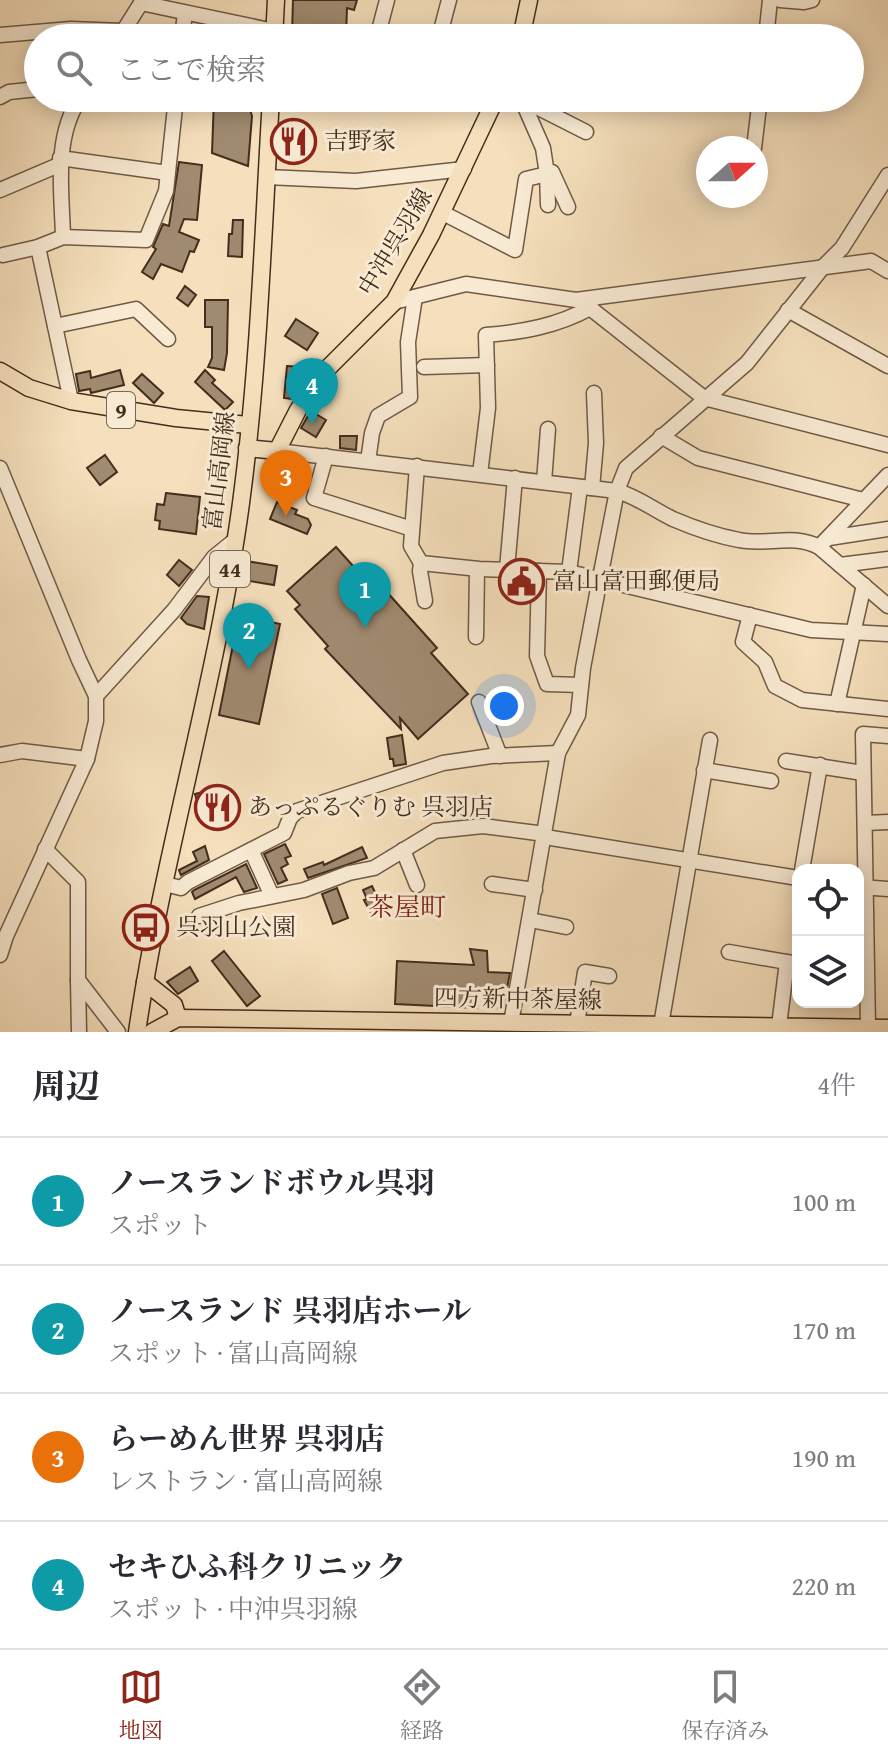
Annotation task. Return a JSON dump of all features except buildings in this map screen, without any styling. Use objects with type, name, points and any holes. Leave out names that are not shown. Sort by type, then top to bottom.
[{"type":"main road","points":[[275,24],[276,0]]},
{"type":"main road","points":[[524,24],[529,0]]},
{"type":"main road","name":"富山高岡線","points":[[137,1032],[235,540],[257,339],[270,112]]},
{"type":"main road","name":"中沖呉羽線","points":[[277,451],[298,410],[329,367],[394,302],[443,213],[490,112]]},
{"type":"main road","name":"9","points":[[0,371],[29,388],[71,401],[176,418],[248,425]]},
{"type":"main road","points":[[247,448],[277,451]]},
{"type":"main road","points":[[145,982],[174,1005],[178,1018]]},
{"type":"main road","name":"四方新中茶屋線","points":[[152,1032],[178,1018],[292,1026],[511,1023],[573,1027],[888,1028]]},
{"type":"street","points":[[381,24],[387,0]]},
{"type":"street","points":[[443,24],[449,0]]},
{"type":"street","points":[[767,24],[770,0]]},
{"type":"street","points":[[780,0],[812,0]]},
{"type":"street","points":[[128,24],[141,3],[230,24]]},
{"type":"street","points":[[184,24],[185,13]]},
{"type":"street","points":[[1,31],[24,30]]},
{"type":"street","points":[[0,97],[9,92],[24,90]]},
{"type":"street","points":[[63,237],[60,161],[72,112]]},
{"type":"street","points":[[3,255],[63,237],[146,240],[166,191],[175,112]]},
{"type":"street","points":[[526,112],[543,148],[548,205]]},
{"type":"street","points":[[546,112],[586,132]]},
{"type":"street","points":[[755,136],[758,112]]},
{"type":"street","points":[[0,190],[60,161],[168,173]]},
{"type":"street","points":[[266,177],[356,181],[464,169]]},
{"type":"street","points":[[443,213],[515,250],[526,179],[552,172],[568,207]]},
{"type":"street","points":[[511,1023],[558,753],[578,715],[600,578],[617,491],[626,468],[747,363],[823,267],[842,248],[888,175]]},
{"type":"street","points":[[38,247],[71,401]]},
{"type":"street","points":[[394,302],[466,284],[591,303],[871,261],[888,271]]},
{"type":"street","points":[[368,461],[378,416],[410,397],[408,342],[415,297]]},
{"type":"street","points":[[480,474],[488,408],[486,335],[544,327],[572,318],[591,303]]},
{"type":"street","points":[[591,303],[704,398],[888,445]]},
{"type":"street","points":[[55,326],[136,309],[168,339]]},
{"type":"street","points":[[788,310],[888,366]]},
{"type":"street","points":[[424,367],[487,365]]},
{"type":"street","points":[[569,572],[596,443],[594,393]]},
{"type":"street","points":[[544,482],[548,429]]},
{"type":"street","points":[[661,436],[698,458],[863,500]]},
{"type":"street","points":[[277,451],[617,491],[673,519],[755,543],[797,539],[824,542],[888,529]]},
{"type":"street","points":[[326,456],[314,498],[412,529]]},
{"type":"street","points":[[417,466],[411,546],[421,563],[425,601]]},
{"type":"street","points":[[0,468],[96,696],[96,721],[87,759],[0,955]]},
{"type":"street","points":[[824,542],[888,475]]},
{"type":"street","points":[[507,569],[515,478]]},
{"type":"street","points":[[96,696],[174,610],[214,557],[235,540]]},
{"type":"street","points":[[824,542],[840,565],[888,606]]},
{"type":"street","points":[[840,565],[888,559]]},
{"type":"street","points":[[421,563],[477,569],[569,572],[811,630],[888,634]]},
{"type":"street","points":[[476,637],[477,569]]},
{"type":"street","points":[[539,571],[537,656],[547,684],[581,685]]},
{"type":"street","points":[[837,704],[864,585]]},
{"type":"street","points":[[750,615],[743,642],[765,662],[775,686],[802,700],[888,709]]},
{"type":"street","points":[[479,702],[500,756]]},
{"type":"street","points":[[863,864],[863,734],[888,736]]},
{"type":"street","points":[[661,1025],[710,740]]},
{"type":"street","points":[[0,755],[22,751],[87,759]]},
{"type":"street","points":[[165,884],[181,888],[284,833],[290,818],[297,811],[443,763],[558,753]]},
{"type":"street","points":[[786,761],[863,773]]},
{"type":"street","points":[[803,864],[820,765]]},
{"type":"street","points":[[704,770],[771,781]]},
{"type":"street","points":[[865,823],[888,822]]},
{"type":"street","points":[[199,916],[304,890],[349,873],[374,868],[435,831],[471,826],[496,827],[792,877]]},
{"type":"street","points":[[45,849],[78,882],[79,1032]]},
{"type":"street","points":[[251,850],[272,896]]},
{"type":"street","points":[[403,850],[417,885]]},
{"type":"street","points":[[492,884],[535,890]]},
{"type":"street","points":[[864,888],[888,889]]},
{"type":"street","points":[[530,920],[566,927]]},
{"type":"street","points":[[864,935],[868,1028]]},
{"type":"street","points":[[729,952],[792,963],[779,1026]]},
{"type":"street","points":[[573,1027],[585,972],[609,976]]},
{"type":"street","points":[[78,980],[118,1032]]},
{"type":"place","name":"吉野家","points":[[293,141]]},
{"type":"place","name":"セキひふ科クリニック","points":[[312,424]]},
{"type":"place","name":"らーめん世界 呉羽店","points":[[286,516]]},
{"type":"place","name":"富山富田郵便局","points":[[521,581]]},
{"type":"place","name":"ノースランドボウル呉羽","points":[[365,628]]},
{"type":"place","name":"ノースランド 呉羽店ホール","points":[[249,669]]},
{"type":"place","name":"あっぷるぐりむ 呉羽店","points":[[217,807]]},
{"type":"place","name":"呉羽山公園","points":[[145,927]]},
{"type":"district","name":"茶屋町","points":[[407,907]]}]
